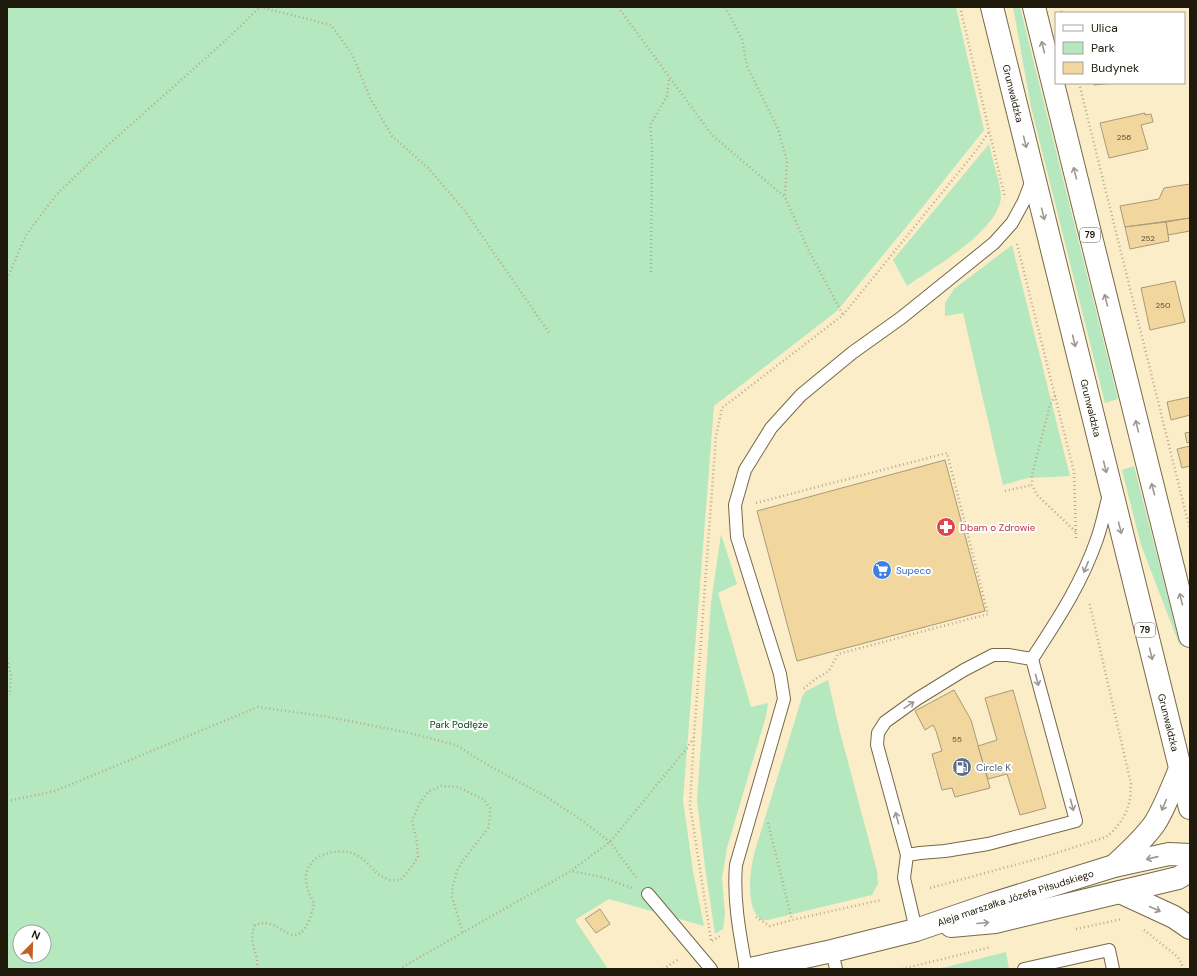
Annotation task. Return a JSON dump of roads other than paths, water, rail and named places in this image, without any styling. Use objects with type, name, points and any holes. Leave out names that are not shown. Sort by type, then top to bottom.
[{"type":"main road","name":"Grunwaldzka","points":[[992,7],[1190,808]]},
{"type":"main road","name":"79","points":[[1034,7],[1190,636]]},
{"type":"main road","name":"Aleja marszałka Józefa Piłsudskiego","points":[[1114,866],[1140,841],[1154,824],[1180,769]]},
{"type":"main road","name":"Aleja marszałka Józefa Piłsudskiego","points":[[750,969],[801,957],[834,960],[992,904],[1114,866],[1169,854],[1190,855]]},
{"type":"main road","name":"Aleja marszałka Józefa Piłsudskiego","points":[[916,930],[995,922],[1178,878],[1190,871]]},
{"type":"main road","points":[[1120,892],[1174,917],[1190,928]]},
{"type":"lane","points":[[746,969],[739,932],[734,881],[736,865],[784,698],[780,674],[737,537],[735,505],[745,470],[771,428],[801,395],[852,353],[901,318],[994,244],[1012,223],[1034,177]]},
{"type":"lane","points":[[907,855],[920,852],[945,851],[988,844],[1076,821],[1032,659],[1073,595],[1083,574],[1098,538],[1111,490]]},
{"type":"lane","points":[[916,930],[904,878],[907,855],[877,745],[878,733],[885,722],[898,711],[964,670],[993,655],[1008,655],[1032,659]]},
{"type":"lane","points":[[648,894],[711,969]]},
{"type":"lane","points":[[1024,969],[1109,950],[1113,969]]},
{"type":"place","name":"Dbam o Zdrowie","points":[[946,527]]},
{"type":"place","name":"Supeco","points":[[882,570]]},
{"type":"place","name":"Circle K","points":[[962,767]]},
{"type":"park label","name":"Park Podłęże","points":[[459,724]]}]
